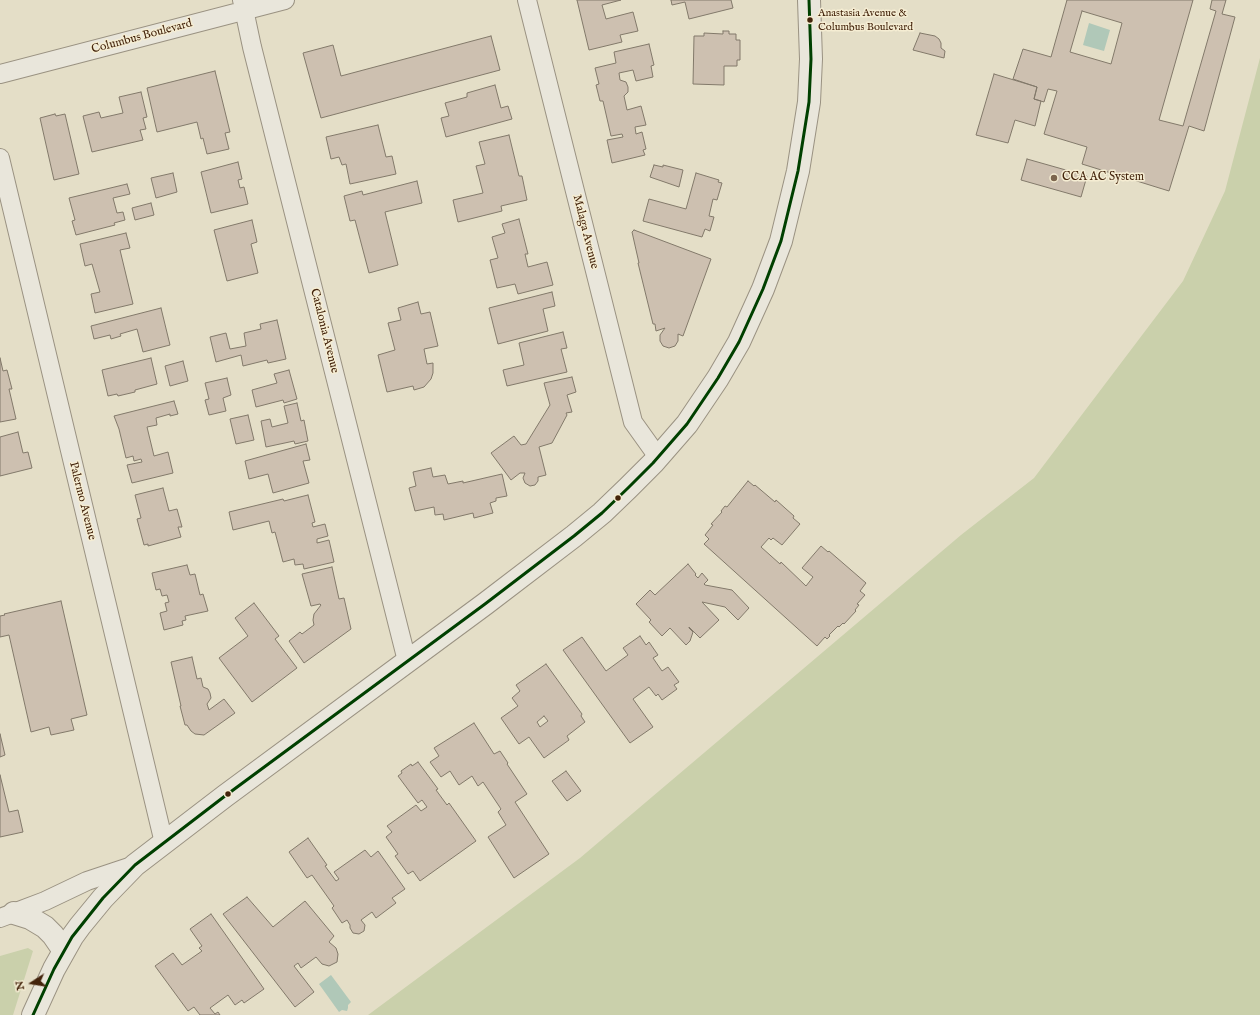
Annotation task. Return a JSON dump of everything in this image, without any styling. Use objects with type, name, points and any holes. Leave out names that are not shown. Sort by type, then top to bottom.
[{"type":"street","name":"Columbus Boulevard","points":[[0,74],[243,5],[284,0]]},
{"type":"street","name":"Malaga Avenue","points":[[527,0],[632,422],[658,457]]},
{"type":"street","points":[[33,1014],[72,937],[88,915],[135,865],[485,604],[602,513],[658,457],[687,424],[729,361],[753,311],[781,241],[798,171],[809,102],[811,59],[809,0]]},
{"type":"street","name":"Catalonia Avenue","points":[[243,5],[407,661]]},
{"type":"street","name":"Palermo Avenue","points":[[0,158],[164,843]]},
{"type":"street","points":[[7,916],[87,882],[135,865]]},
{"type":"street","points":[[7,916],[30,918],[45,927],[53,935],[64,951]]},
{"type":"shaded area","points":[[1089,23],[1110,30],[1104,51],[1083,45]]},
{"type":"shaded area","points":[[1260,58],[1260,1015],[368,1015],[580,858],[961,535],[1034,478],[1183,281],[1225,191]]},
{"type":"shaded area","points":[[28,948],[33,951],[13,1015],[0,1015],[0,956]]},
{"type":"shaded area","points":[[331,975],[351,1002],[348,1005],[347,1011],[342,1010],[339,1012],[319,984]]},
{"type":"building","points":[[577,0],[621,0],[602,5],[606,19],[633,12],[638,31],[620,35],[622,42],[589,50]]},
{"type":"building","points":[[671,0],[731,0],[733,8],[689,19],[685,2],[672,5]]},
{"type":"building","points":[[1067,0],[1193,0],[1159,120],[1183,126],[1216,11],[1210,9],[1212,0],[1226,0],[1222,14],[1235,17],[1204,131],[1189,126],[1169,191],[1082,164],[1087,147],[1044,134],[1057,91],[1048,89],[1044,102],[1034,99],[1037,87],[1013,79],[1023,49],[1051,57]],"holes":[[[1082,11],[1122,23],[1111,64],[1070,52]]]},
{"type":"building","points":[[723,31],[729,31],[729,34],[736,34],[736,40],[740,40],[740,60],[737,60],[737,66],[724,66],[724,85],[693,84],[694,36],[704,36],[704,33],[723,34]]},
{"type":"building","points":[[920,33],[935,36],[939,39],[941,48],[945,51],[944,58],[913,50]]},
{"type":"building","points":[[491,36],[500,70],[321,118],[303,53],[333,45],[341,76]]},
{"type":"building","points":[[649,44],[654,65],[651,66],[653,77],[636,81],[633,70],[619,73],[620,80],[626,82],[628,87],[628,92],[624,96],[627,110],[641,106],[646,125],[635,127],[636,134],[642,132],[646,149],[643,150],[645,155],[612,163],[607,140],[623,137],[622,134],[611,136],[603,101],[600,101],[596,85],[599,84],[595,68],[616,63],[614,52]]},
{"type":"building","points":[[215,71],[230,132],[225,133],[229,149],[207,154],[203,138],[201,139],[197,122],[157,132],[147,88]]},
{"type":"building","points":[[994,74],[1037,87],[1034,99],[1041,101],[1035,126],[1015,120],[1008,143],[976,135]]},
{"type":"building","points":[[495,85],[501,108],[508,106],[512,119],[446,137],[441,118],[449,116],[445,103],[467,97],[467,93]]},
{"type":"building","points":[[141,92],[147,117],[143,118],[146,129],[140,130],[143,140],[92,152],[83,116],[99,112],[101,118],[123,113],[119,97]]},
{"type":"building","points":[[55,114],[56,116],[65,114],[79,174],[54,180],[40,118]]},
{"type":"building","points":[[378,125],[386,157],[392,156],[396,174],[350,184],[346,164],[342,165],[339,157],[331,159],[326,137]]},
{"type":"building","points":[[509,135],[519,176],[522,176],[527,200],[501,206],[502,211],[458,222],[453,200],[483,193],[476,166],[485,164],[479,142]]},
{"type":"building","name":"CCA AC System","points":[[1027,159],[1087,176],[1081,197],[1021,180]]},
{"type":"building","points":[[238,162],[242,179],[238,180],[240,188],[244,187],[248,204],[211,213],[201,172]]},
{"type":"building","points":[[654,165],[663,167],[663,165],[683,170],[679,187],[650,177]]},
{"type":"building","points":[[173,173],[177,192],[156,198],[151,178]]},
{"type":"building","points":[[696,173],[719,180],[718,182],[722,183],[717,200],[713,199],[709,216],[714,217],[710,231],[705,229],[702,237],[643,221],[649,199],[686,209]]},
{"type":"building","points":[[417,181],[422,203],[385,212],[398,265],[369,273],[355,220],[350,221],[344,196],[362,191],[363,195]]},
{"type":"building","points":[[127,184],[130,194],[113,198],[117,213],[123,212],[125,220],[114,223],[115,225],[76,235],[72,221],[75,220],[69,198]]},
{"type":"building","points":[[151,203],[154,215],[135,220],[132,208]]},
{"type":"building","points":[[519,219],[528,254],[525,254],[528,267],[547,262],[553,285],[518,294],[515,284],[497,288],[490,260],[498,258],[492,237],[505,233],[502,224]]},
{"type":"building","points":[[252,220],[257,242],[251,244],[258,273],[227,281],[214,230]]},
{"type":"building","points":[[634,230],[711,259],[683,336],[678,334],[678,341],[675,346],[669,348],[663,346],[660,341],[660,335],[665,328],[656,331],[655,324],[653,324],[638,263],[632,232]]},
{"type":"building","points":[[126,233],[130,248],[120,250],[133,304],[95,313],[91,294],[100,292],[92,264],[85,266],[80,244]]},
{"type":"building","points":[[552,292],[555,306],[543,309],[548,331],[498,344],[489,308]]},
{"type":"building","points":[[418,302],[421,314],[430,312],[438,346],[424,349],[427,364],[433,363],[433,373],[431,379],[424,387],[414,390],[413,386],[387,392],[378,355],[395,350],[388,323],[401,320],[398,308]]},
{"type":"building","points":[[161,308],[170,345],[143,352],[137,329],[120,334],[121,336],[111,339],[110,335],[94,339],[91,326]]},
{"type":"building","points":[[277,320],[286,359],[268,363],[267,360],[243,366],[241,355],[216,362],[210,337],[226,333],[230,349],[246,346],[244,333],[261,329],[260,324]]},
{"type":"building","points":[[563,332],[567,348],[561,349],[567,372],[507,386],[503,370],[524,365],[519,343]]},
{"type":"building","points":[[0,358],[3,371],[7,370],[12,389],[9,389],[16,419],[0,422]]},
{"type":"building","points":[[151,358],[157,384],[135,390],[135,392],[118,396],[117,394],[108,396],[102,370]]},
{"type":"building","points":[[183,361],[188,381],[170,386],[165,366]]},
{"type":"building","points":[[289,370],[297,399],[284,403],[283,400],[256,407],[252,390],[277,383],[274,374]]},
{"type":"building","points":[[572,377],[576,392],[567,395],[572,412],[566,413],[567,415],[552,443],[539,447],[546,475],[538,477],[538,481],[535,485],[530,486],[525,483],[523,478],[525,473],[520,473],[511,480],[491,453],[514,436],[521,445],[526,444],[550,405],[544,383]]},
{"type":"building","points":[[227,378],[231,395],[223,398],[226,411],[209,415],[205,400],[209,399],[205,383]]},
{"type":"building","points":[[174,401],[178,414],[170,416],[170,414],[156,418],[157,425],[147,427],[154,456],[168,452],[173,473],[132,483],[127,465],[142,462],[141,459],[134,461],[133,456],[126,458],[119,429],[114,416]]},
{"type":"building","points":[[297,403],[301,421],[304,420],[308,441],[295,444],[294,441],[266,447],[261,421],[270,419],[272,427],[288,423],[284,406]]},
{"type":"building","points":[[248,415],[254,440],[236,444],[230,419]]},
{"type":"building","points":[[18,432],[23,453],[28,452],[32,468],[0,476],[0,437]]},
{"type":"building","points":[[306,444],[310,460],[303,461],[309,483],[273,493],[268,474],[249,479],[245,461]]},
{"type":"building","points":[[431,468],[433,477],[445,475],[448,484],[463,481],[463,483],[502,474],[507,496],[496,498],[496,501],[490,503],[493,513],[474,518],[473,513],[444,520],[443,514],[435,515],[434,507],[415,511],[409,488],[416,486],[413,472]]},
{"type":"building","points":[[748,481],[775,502],[776,500],[794,516],[793,518],[800,524],[782,545],[773,538],[771,540],[769,538],[761,547],[780,564],[781,562],[806,586],[813,577],[802,568],[821,546],[828,552],[829,551],[866,583],[860,591],[865,595],[857,604],[859,605],[855,610],[856,611],[844,624],[843,623],[839,627],[838,626],[827,639],[825,637],[817,646],[704,544],[709,539],[705,535],[713,525],[711,524]]},
{"type":"building","points":[[163,488],[169,511],[177,509],[182,527],[178,527],[181,537],[148,546],[148,544],[144,545],[137,519],[141,518],[135,495]]},
{"type":"building","points":[[308,495],[315,522],[312,523],[313,527],[325,524],[328,536],[317,539],[317,543],[329,540],[334,562],[304,569],[303,564],[295,565],[294,559],[283,562],[275,532],[272,533],[269,521],[233,530],[229,512],[283,499],[284,501]]},
{"type":"building","points":[[688,564],[698,578],[702,573],[708,580],[704,584],[705,585],[732,590],[749,608],[738,620],[725,607],[702,602],[719,620],[700,638],[689,627],[693,632],[690,641],[686,645],[670,628],[662,636],[649,622],[651,620],[636,604],[650,590],[655,595]]},
{"type":"building","points":[[187,565],[190,575],[195,574],[200,595],[203,594],[208,611],[185,616],[186,620],[182,621],[183,625],[164,630],[160,613],[167,611],[165,603],[169,602],[167,595],[162,596],[160,589],[156,590],[152,573]]},
{"type":"building","points":[[332,567],[339,599],[344,598],[351,629],[304,663],[289,641],[300,632],[302,634],[314,625],[314,614],[321,605],[311,606],[302,574]]},
{"type":"building","points":[[61,601],[87,715],[71,719],[74,730],[51,735],[49,727],[31,732],[9,635],[0,637],[0,616]]},
{"type":"building","points":[[254,603],[279,636],[275,639],[297,668],[252,702],[219,658],[248,636],[235,618]]},
{"type":"building","points":[[640,636],[646,645],[649,642],[658,655],[653,658],[662,671],[668,667],[679,682],[674,685],[677,689],[662,700],[658,694],[656,696],[649,687],[633,699],[653,727],[630,743],[563,650],[582,637],[606,671],[628,655],[623,648]]},
{"type":"building","points":[[192,657],[197,679],[201,678],[203,687],[208,689],[210,693],[211,698],[207,704],[209,710],[224,699],[235,713],[204,735],[195,734],[187,725],[185,725],[171,662]]},
{"type":"building","points":[[546,664],[582,714],[581,716],[585,722],[567,736],[569,740],[544,758],[529,737],[519,744],[501,718],[518,706],[512,698],[520,691],[516,685]],"holes":[[[544,716],[548,721],[540,727],[537,722]]]},
{"type":"building","points":[[474,723],[494,754],[500,751],[527,794],[515,802],[549,854],[514,878],[488,837],[506,825],[498,812],[501,809],[483,782],[478,786],[472,776],[459,785],[450,771],[441,777],[430,762],[439,756],[434,748]]},
{"type":"building","points":[[0,734],[5,755],[0,757]]},
{"type":"building","points":[[418,762],[438,789],[436,790],[447,805],[449,803],[476,841],[420,881],[413,871],[408,874],[395,856],[398,854],[386,837],[392,832],[387,826],[416,805],[421,811],[427,807],[422,800],[418,803],[398,776],[402,773],[401,771],[411,764],[412,766]]},
{"type":"building","points":[[566,771],[581,791],[567,801],[552,781]]},
{"type":"building","points":[[0,775],[9,812],[18,810],[23,832],[0,837]]},
{"type":"building","points":[[308,838],[336,881],[339,879],[334,872],[365,850],[371,857],[378,851],[405,889],[392,898],[396,903],[376,918],[372,912],[361,920],[365,925],[364,931],[359,934],[353,933],[347,920],[342,923],[332,908],[334,906],[312,875],[307,878],[289,852]]},
{"type":"building","points":[[247,897],[273,927],[305,901],[334,936],[329,942],[336,948],[338,954],[337,962],[329,966],[322,964],[316,957],[301,968],[298,963],[294,966],[314,992],[295,1007],[223,914]]},
{"type":"building","points":[[211,914],[264,989],[244,1003],[242,1000],[235,1005],[228,995],[210,1008],[215,1014],[218,1012],[220,1015],[200,1015],[194,1007],[188,1011],[155,966],[173,953],[182,965],[202,951],[199,948],[202,946],[190,929]]},
{"type":"transit line","points":[[33,1015],[54,969],[72,937],[103,898],[135,865],[225,796],[485,604],[574,536],[602,513],[628,488],[653,463],[687,424],[718,378],[739,342],[763,289],[781,241],[798,171],[809,102],[811,59],[809,0]]},
{"type":"place","name":"Anastasia Avenue & Columbus Boulevard","points":[[810,20]]},
{"type":"place","name":"CCA AC System","points":[[1054,178]]}]
